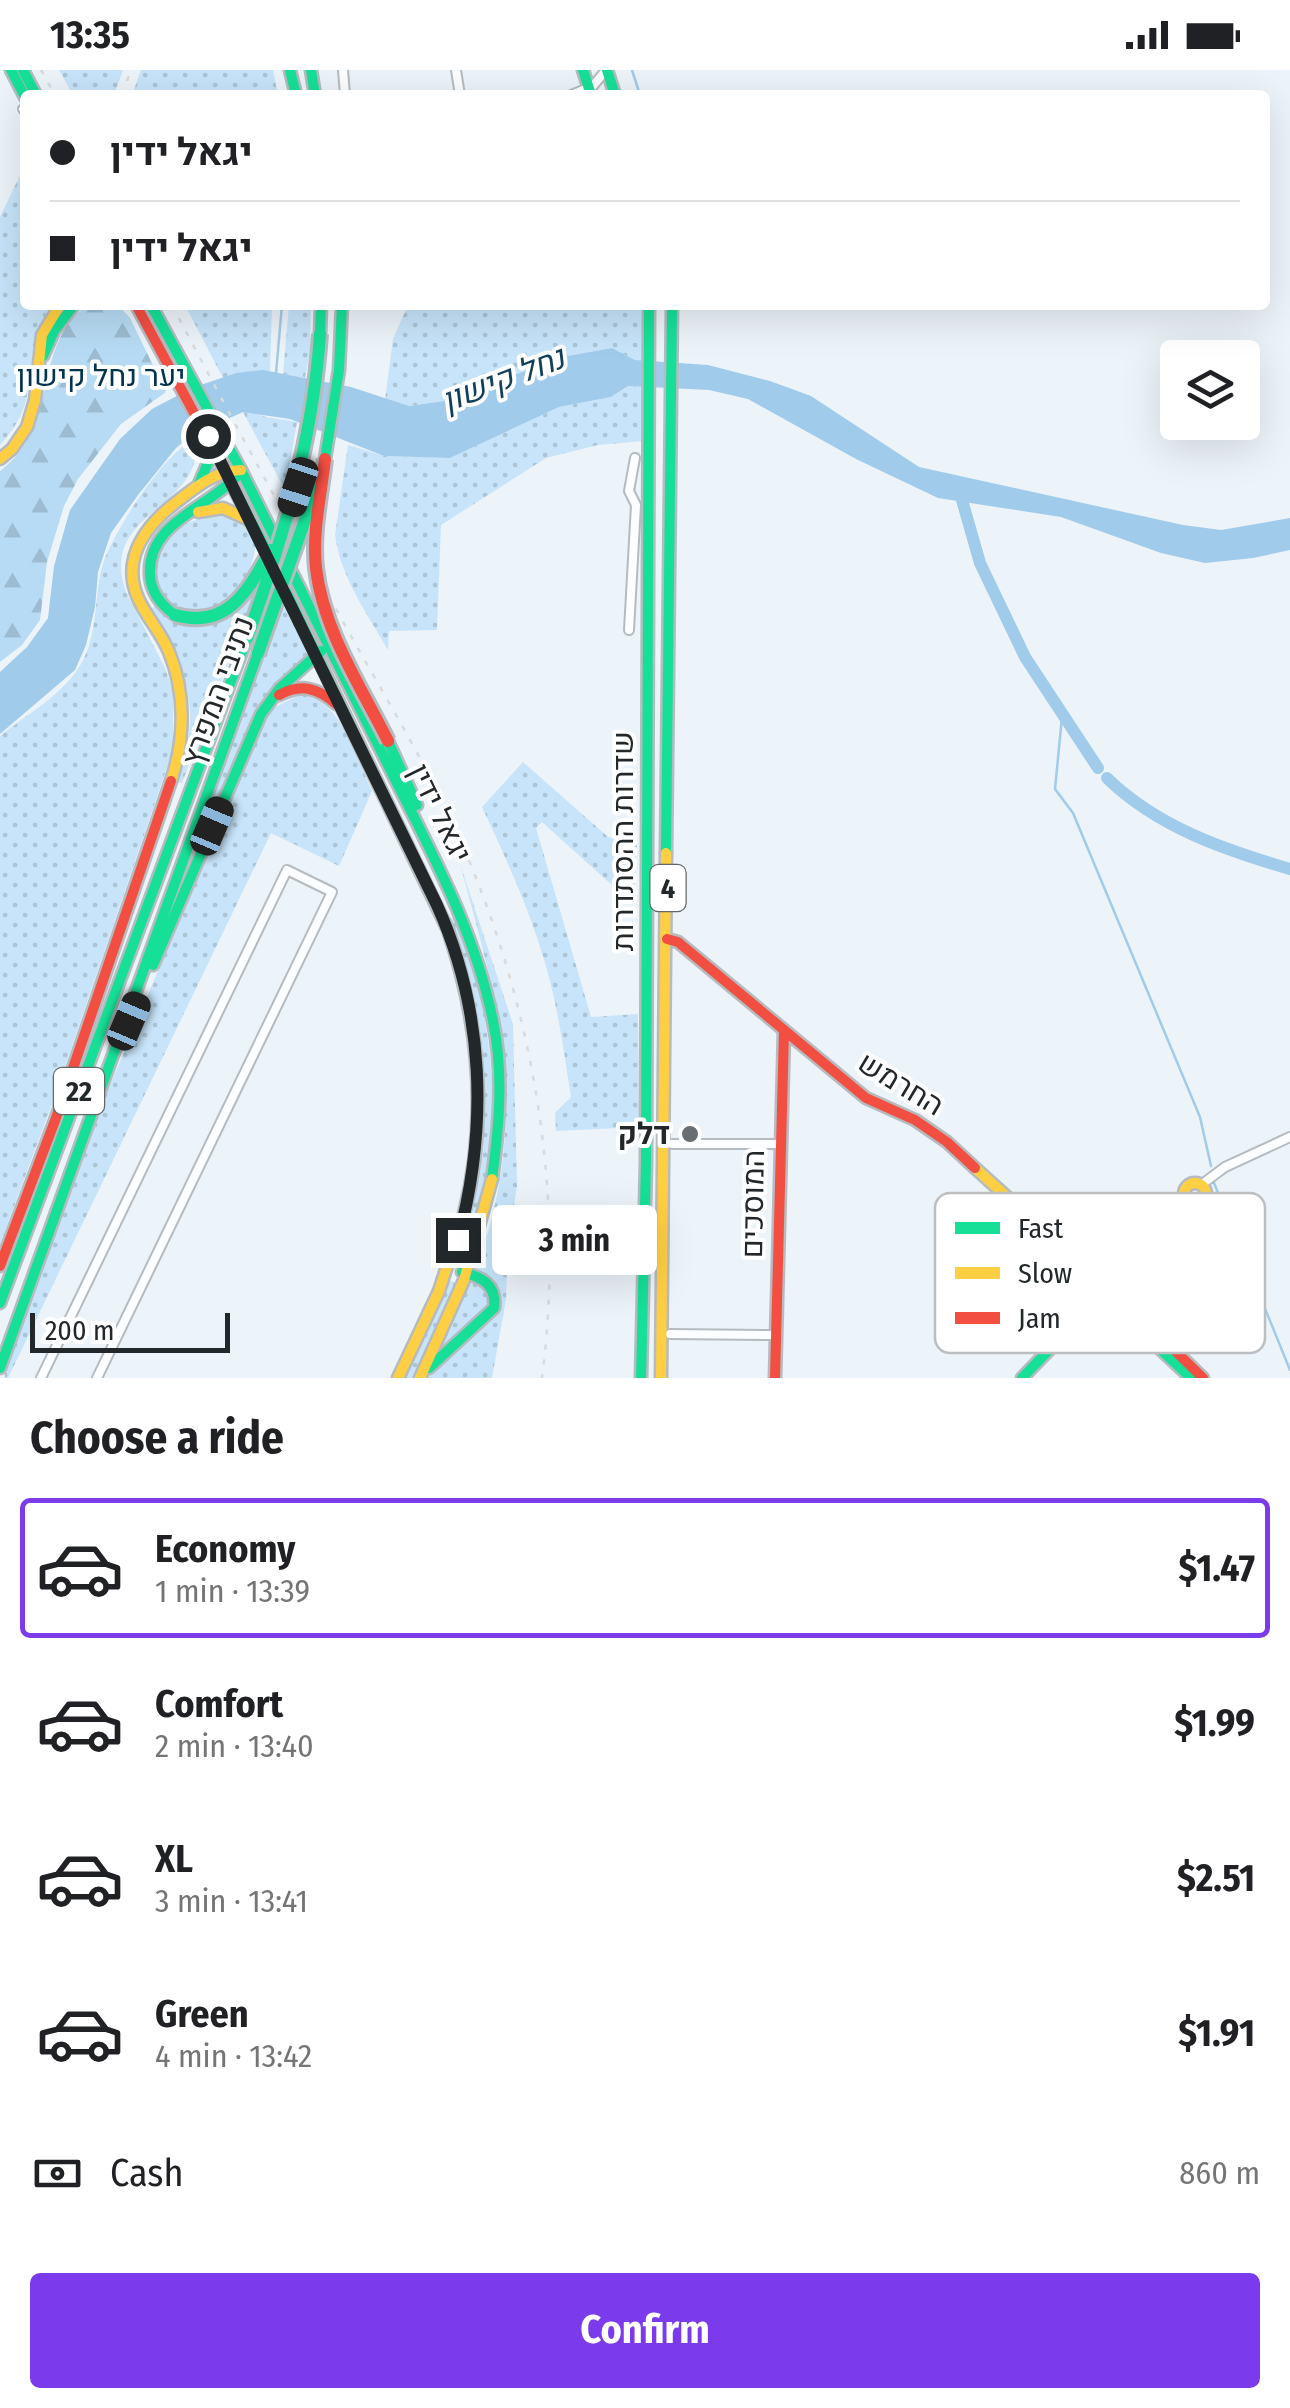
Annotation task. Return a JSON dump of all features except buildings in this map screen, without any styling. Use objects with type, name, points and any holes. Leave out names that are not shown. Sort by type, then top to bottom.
[{"type":"main road","points":[[11,70],[20,95]]},
{"type":"main road","points":[[0,459],[27,427],[42,357],[42,335],[57,310]]},
{"type":"main road","points":[[42,357],[70,310]]},
{"type":"main road","name":"יגאל ידין","points":[[142,310],[241,470],[448,886],[481,972],[498,1060],[499,1102],[492,1184],[468,1273],[421,1378]]},
{"type":"main road","name":"נתיבי המפרץ","points":[[0,1303],[287,521],[314,417],[321,310]]},
{"type":"main road","name":"נתיבי המפרץ","points":[[0,1368],[298,546],[325,458],[340,370],[342,310]]},
{"type":"main road","name":"שדרות ההסתדרות","points":[[641,1378],[646,1162],[649,310]]},
{"type":"main road","name":"שדרות ההסתדרות","points":[[661,1378],[672,310]]},
{"type":"main road","points":[[198,486],[215,433]]},
{"type":"main road","name":"יגאל ידין","points":[[215,433],[224,470],[254,524],[443,918],[468,993],[478,1084],[475,1152],[463,1220],[446,1275],[398,1378]]},
{"type":"main road","points":[[325,458],[316,536],[318,583],[330,620],[412,794],[448,886]]},
{"type":"main road","points":[[0,1266],[56,1118],[179,757],[179,682],[168,650],[137,596],[131,566],[139,539],[152,523],[198,486],[224,470],[241,470]]},
{"type":"main road","points":[[241,470],[232,484],[157,539],[150,564],[152,588],[159,601],[175,615],[196,620],[211,618],[232,607],[249,589],[287,521]]},
{"type":"main road","points":[[177,521],[197,512],[223,508],[254,524]]},
{"type":"main road","points":[[101,1086],[253,729],[268,702],[317,657],[327,641]]},
{"type":"main road","points":[[268,702],[286,690],[308,686],[324,693],[340,708]]},
{"type":"main road","points":[[56,1118],[157,878]]},
{"type":"main road","name":"החרמש","points":[[668,939],[678,942],[866,1098],[915,1120],[947,1142],[1002,1193]]},
{"type":"main road","name":"המוסכים","points":[[775,1378],[784,1030]]},
{"type":"main road","points":[[1185,1193],[1187,1186],[1201,1185]]},
{"type":"main road","points":[[421,1378],[494,1308],[496,1296],[492,1287],[480,1277],[468,1273],[446,1275]]},
{"type":"main road","points":[[1022,1378],[1046,1353]]},
{"type":"main road","name":"החרמש","points":[[1165,1353],[1182,1372],[1203,1378]]},
{"type":"street","points":[[587,83],[606,70]]},
{"type":"street","points":[[629,630],[636,505],[629,491],[635,458]]},
{"type":"street","points":[[629,630],[642,627],[649,618]]},
{"type":"street","points":[[629,630],[640,635],[649,648]]},
{"type":"street","points":[[41,1378],[287,870],[332,892],[97,1378]]},
{"type":"street","points":[[1201,1185],[1225,1167],[1290,1137]]},
{"type":"street","points":[[672,1144],[779,1144]]},
{"type":"street","points":[[670,1334],[776,1335]]},
{"type":"shaded area","points":[[59,70],[123,70],[116,90],[70,90]]},
{"type":"shaded area","points":[[141,70],[273,70],[277,90],[134,90]]},
{"type":"shaded area","points":[[20,175],[20,310],[49,310],[35,340],[24,408],[0,445],[0,217]]},
{"type":"shaded area","points":[[188,310],[272,310],[270,372],[236,373],[223,378]]},
{"type":"shaded area","points":[[289,310],[311,310],[305,378],[283,374]]},
{"type":"shaded area","points":[[406,310],[642,310],[646,361],[612,348],[562,357],[444,401],[409,406],[385,400],[393,339]]},
{"type":"shaded area","points":[[628,386],[643,387],[643,441],[598,445],[546,458],[441,525],[437,630],[389,631],[388,650],[349,581],[338,551],[335,535],[348,445],[384,456],[450,458],[559,407],[611,397]]},
{"type":"shaded area","points":[[243,412],[297,422],[285,490]]},
{"type":"shaded area","points":[[196,439],[192,469],[131,535],[123,550],[121,569],[126,592],[173,690],[173,750],[0,1244],[0,736],[74,675],[86,653],[102,567],[116,535],[155,475]]},
{"type":"shaded area","points":[[222,516],[250,528],[255,541],[254,557],[247,574],[223,603],[207,611],[190,613],[173,607],[156,582],[157,554],[171,533],[182,526]]},
{"type":"shaded area","points":[[257,589],[182,783],[177,782],[189,733],[188,692],[174,653],[151,609],[156,606],[184,624],[210,624],[234,611]]},
{"type":"shaded area","points":[[283,600],[309,658],[255,713],[192,858],[188,858]]},
{"type":"shaded area","points":[[299,695],[313,698],[336,717],[372,791],[339,866],[271,833],[5,1378],[4,1371],[94,1124],[249,753],[272,709]]},
{"type":"shaded area","points":[[523,762],[608,837],[637,845],[633,904],[542,822],[536,828],[591,1017],[638,1014],[639,1127],[556,1131],[555,1113],[571,1097],[554,1000],[527,909],[482,807]]},
{"type":"shaded area","points":[[460,864],[513,1024],[517,1186],[508,1245],[506,1299],[492,1378],[427,1378],[499,1304],[476,1271],[493,1215],[502,1164],[504,1067],[488,970]]},
{"type":"shaded area","points":[[455,916],[481,1000],[492,1086],[487,1172],[479,1215],[468,1258],[455,1260],[479,1176],[484,1089],[474,1003],[450,919]]},
{"type":"shaded area","points":[[471,1278],[485,1284],[493,1303],[436,1356]]},
{"type":"shaded area","points":[[448,1280],[457,1283],[442,1323],[413,1378],[404,1378]]},
{"type":"green space","name":"יער נחל קישון","points":[[82,310],[123,310],[166,392],[121,424],[78,479],[64,506],[47,562],[40,620],[22,645],[0,662],[0,471],[19,453],[31,432],[58,342]]},
{"type":"water","name":"נחל קישון","points":[[612,348],[635,360],[708,365],[811,396],[919,467],[1183,525],[1221,530],[1290,518],[1290,550],[1205,563],[1161,553],[1061,517],[938,498],[856,459],[748,399],[709,390],[628,386],[611,397],[559,407],[450,458],[384,456],[290,419],[243,412],[190,436],[138,495],[111,533],[98,572],[86,645],[75,670],[0,734],[0,672],[27,647],[48,618],[54,566],[70,510],[120,439],[152,409],[192,388],[236,373],[263,370],[351,387],[409,406],[444,401],[562,357]]},
{"type":"waterway","points":[[632,70],[638,90]]},
{"type":"waterway","points":[[276,373],[282,310]]},
{"type":"waterway","points":[[958,486],[980,563],[1025,657],[1098,768]]},
{"type":"waterway","points":[[1062,717],[1055,789],[1073,813],[1200,1117],[1211,1166]]},
{"type":"waterway","points":[[1107,778],[1148,810],[1193,835],[1290,869]]},
{"type":"waterway","points":[[1214,1183],[1218,1193]]},
{"type":"waterway","points":[[1265,1308],[1290,1370]]},
{"type":"railway","points":[[41,70],[52,90]]},
{"type":"railway","points":[[124,90],[131,70]]},
{"type":"railway","points":[[175,310],[435,786],[476,878],[500,946],[520,1016],[545,1159],[549,1305],[542,1378]]},
{"type":"traffic: fast","points":[[11,70],[21,90]]},
{"type":"traffic: fast","points":[[23,70],[33,90]]},
{"type":"traffic: fast","points":[[290,70],[295,90]]},
{"type":"traffic: fast","points":[[311,70],[314,90]]},
{"type":"traffic: fast","points":[[583,70],[589,90]]},
{"type":"traffic: fast","points":[[607,70],[613,90]]},
{"type":"traffic: fast","points":[[43,356],[54,331],[70,310]]},
{"type":"traffic: fast","points":[[154,310],[241,470]]},
{"type":"traffic: fast","points":[[320,334],[321,310]]},
{"type":"traffic: fast","points":[[325,459],[339,370],[342,310]]},
{"type":"traffic: fast","points":[[641,1378],[646,1162],[649,310]]},
{"type":"traffic: fast","points":[[666,853],[672,310]]},
{"type":"traffic: fast","points":[[247,638],[294,489],[311,413],[320,334]]},
{"type":"traffic: fast","points":[[198,486],[210,458],[208,436]]},
{"type":"traffic: fast","points":[[241,470],[435,861],[475,955],[493,1021],[498,1060],[498,1120],[492,1179]]},
{"type":"traffic: fast","points":[[175,615],[152,587],[152,557],[158,542],[181,518],[236,477]]},
{"type":"traffic: fast","points":[[231,483],[272,561]]},
{"type":"traffic: fast","points":[[258,653],[317,486]]},
{"type":"traffic: fast","points":[[175,615],[193,618],[223,612],[244,592],[271,550]]},
{"type":"traffic: fast","points":[[280,579],[448,930],[459,965],[473,1035],[478,1107],[464,1214]]},
{"type":"traffic: fast","points":[[0,1303],[247,638]]},
{"type":"traffic: fast","points":[[153,965],[261,714],[280,688],[321,651]]},
{"type":"traffic: fast","points":[[0,1368],[258,653]]},
{"type":"traffic: fast","points":[[388,741],[417,805]]},
{"type":"traffic: fast","points":[[429,1368],[494,1308],[493,1293],[487,1283],[462,1272]]},
{"type":"traffic: fast","points":[[1022,1378],[1046,1353]]},
{"type":"traffic: fast","points":[[1164,1353],[1191,1378]]},
{"type":"traffic: slow","points":[[0,459],[27,427],[35,400],[42,335],[57,310]]},
{"type":"traffic: slow","points":[[171,781],[181,733],[181,700],[166,645],[145,612],[133,583],[135,555],[148,530],[168,509],[208,480],[241,470]]},
{"type":"traffic: slow","points":[[198,512],[223,508],[249,520]]},
{"type":"traffic: slow","points":[[661,1378],[666,853]]},
{"type":"traffic: slow","points":[[975,1168],[1003,1193]]},
{"type":"traffic: slow","points":[[420,1378],[464,1280],[492,1179]]},
{"type":"traffic: slow","points":[[1184,1193],[1187,1186],[1195,1183],[1203,1186],[1206,1193]]},
{"type":"traffic: slow","points":[[398,1378],[439,1291],[464,1214]]},
{"type":"traffic: jam","points":[[139,310],[229,478]]},
{"type":"traffic: jam","points":[[325,459],[315,541],[320,591],[344,658],[388,741]]},
{"type":"traffic: jam","points":[[279,695],[309,689],[336,704]]},
{"type":"traffic: jam","points":[[0,1266],[56,1118],[171,781]]},
{"type":"traffic: jam","points":[[667,939],[678,942],[866,1098],[915,1120],[975,1168]]},
{"type":"traffic: jam","points":[[775,1378],[784,1031]]},
{"type":"traffic: jam","points":[[1177,1353],[1203,1378]]},
{"type":"place","name":"דלק","points":[[690,1134]]},
{"type":"route","points":[[208,436],[437,905],[463,971],[475,1038],[478,1102],[471,1181],[458,1240]]}]
